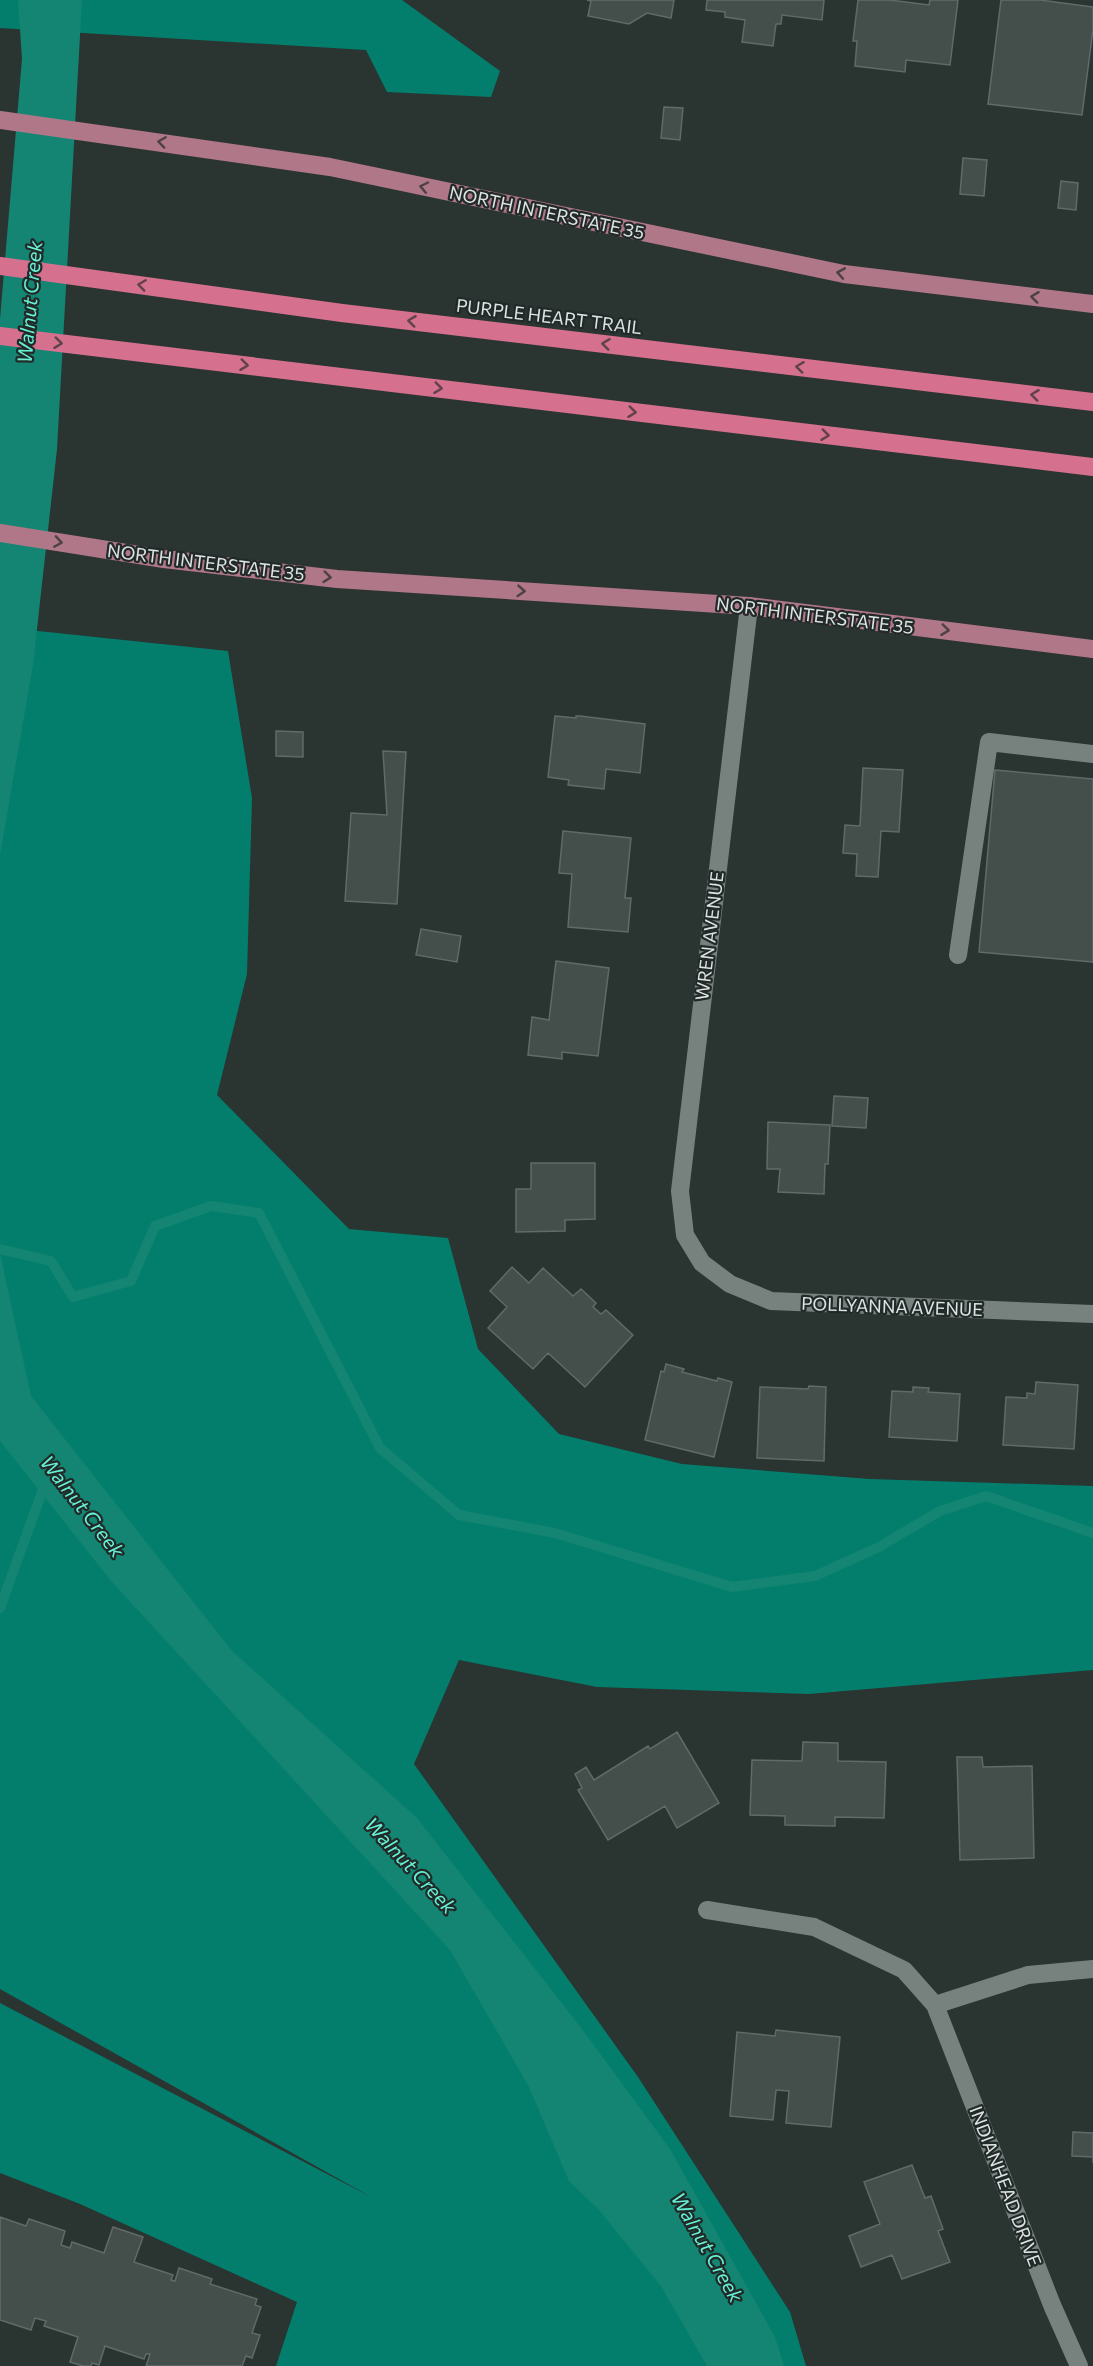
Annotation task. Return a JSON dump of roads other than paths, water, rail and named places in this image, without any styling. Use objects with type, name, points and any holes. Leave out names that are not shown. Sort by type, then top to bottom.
[{"type":"highway","name":"PURPLE HEART TRAIL","points":[[0,266],[342,313],[1093,402]]},
{"type":"highway","points":[[0,336],[1093,467]]},
{"type":"main road","name":"NORTH INTERSTATE 35","points":[[0,120],[220,150],[330,168],[844,273],[1093,304]]},
{"type":"main road","name":"NORTH INTERSTATE 35","points":[[0,533],[164,559],[336,579],[749,606],[1093,649]]},
{"type":"street","name":"WREN AVENUE","points":[[702,1263],[685,1235],[680,1191],[749,606]]},
{"type":"street","points":[[958,955],[989,742],[1093,754]]},
{"type":"street","name":"POLLYANNA AVENUE","points":[[702,1263],[730,1284],[771,1301],[1093,1314]]},
{"type":"street","points":[[707,1910],[814,1927],[904,1970],[935,2005],[1028,1975],[1093,1969]]},
{"type":"street","name":"INDIANHEAD DRIVE","points":[[935,2005],[1048,2294],[1079,2366]]},
{"type":"water","name":"Walnut Creek","points":[[18,0],[82,0],[57,449],[33,665],[0,855],[0,319],[22,59]]},
{"type":"water","name":"Walnut Creek","points":[[0,1239],[1,1258],[31,1396],[232,1651],[417,1818],[582,2029],[670,2149],[775,2337],[784,2366],[707,2366],[661,2286],[599,2210],[569,2181],[529,2087],[450,1950],[112,1582],[0,1441]]},
{"type":"waterway","points":[[0,1249],[51,1261],[73,1297],[131,1281],[155,1226],[211,1206],[259,1213],[380,1448],[459,1515],[555,1533],[732,1587],[815,1576],[879,1547],[940,1511],[986,1496],[1093,1533]]},
{"type":"waterway","name":"Walnut Creek","points":[[0,1608],[46,1481]]}]
